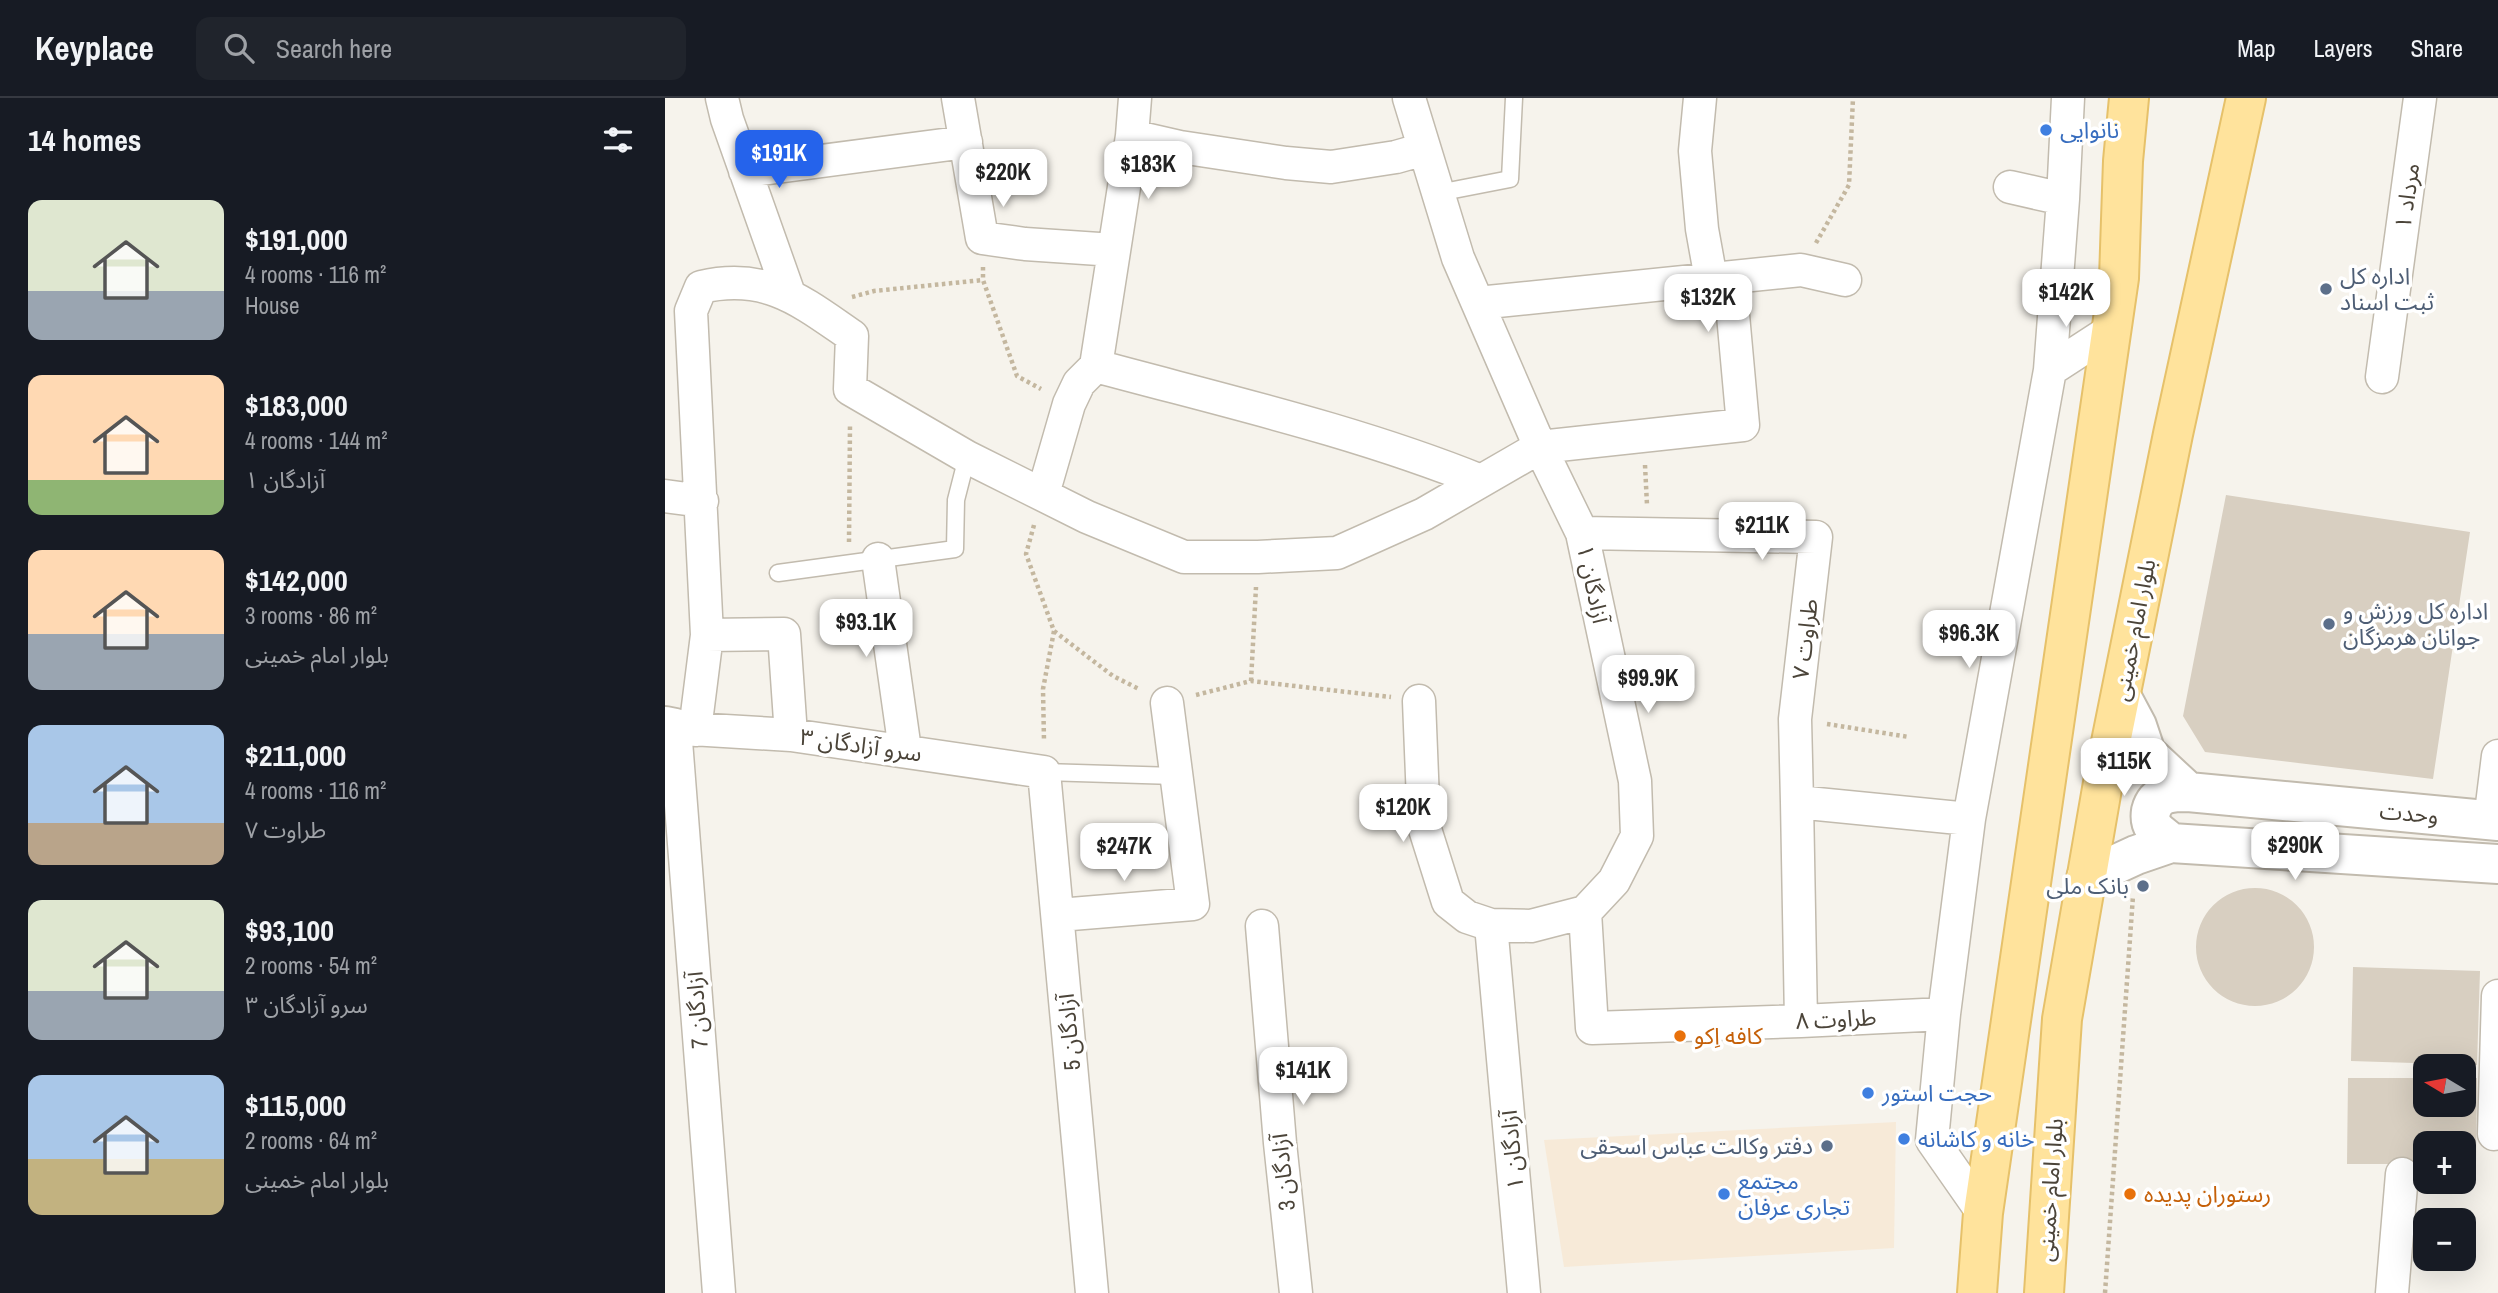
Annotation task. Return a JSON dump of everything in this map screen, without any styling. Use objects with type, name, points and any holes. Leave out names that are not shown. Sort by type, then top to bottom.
[{"type":"main road","points":[[2119,278],[2123,161],[2129,98]]},
{"type":"main road","points":[[1977,1293],[1983,1213],[2110,331],[2148,148],[2153,98]]},
{"type":"main road","name":"بلوار امام خمینی","points":[[2044,1293],[2061,1019],[2173,434],[2244,101]]},
{"type":"street","points":[[722,98],[744,171],[800,301],[852,336],[850,388],[967,457],[1087,517],[1184,557],[1337,553],[1425,514],[1541,447],[1743,425],[1733,315],[1711,279],[1702,229],[1695,151],[1700,98]]},
{"type":"street","points":[[958,98],[982,238],[1114,250]]},
{"type":"street","points":[[1043,494],[1069,404],[1079,383],[1096,366],[1132,136],[1135,98]]},
{"type":"street","name":"آزادگان ۱","points":[[1409,98],[1458,258],[1541,447],[1583,533],[1635,780],[1637,836],[1614,881],[1585,912]]},
{"type":"street","points":[[1983,1213],[1932,1140],[1944,1014],[1969,819],[2050,370],[2068,98]]},
{"type":"street","name":"مرداد ۱","points":[[2382,377],[2420,98]]},
{"type":"street","points":[[1132,136],[1180,147],[1331,167],[1396,157],[1424,149]]},
{"type":"street","points":[[744,171],[965,142]]},
{"type":"street","points":[[2010,187],[2063,199]]},
{"type":"street","points":[[1478,303],[1801,270],[1845,280]]},
{"type":"street","name":"آزادگان 7","points":[[719,1293],[679,728],[707,635],[691,311],[701,287],[722,282],[749,283],[800,301]]},
{"type":"street","points":[[2050,370],[2110,331]]},
{"type":"street","points":[[1096,366],[1310,424],[1437,464],[1481,481]]},
{"type":"street","points":[[665,496],[702,501]]},
{"type":"street","name":"طراوت ۷","points":[[1583,533],[1816,537],[1795,719],[1801,1021]]},
{"type":"street","points":[[863,560],[905,750]]},
{"type":"street","points":[[707,635],[783,634],[791,735]]},
{"type":"street","points":[[2121,696],[2137,726],[2146,753],[2188,792]]},
{"type":"street","points":[[1419,701],[1425,826],[1448,902],[1467,917],[1491,925],[1531,926],[1585,912]]},
{"type":"street","points":[[1059,915],[1193,904],[1167,703]]},
{"type":"street","name":"سرو آزادگان ۳","points":[[679,728],[791,735],[1044,772]]},
{"type":"street","points":[[2494,821],[2498,755]]},
{"type":"street","name":"آزادگان 5","points":[[1044,772],[1092,1293]]},
{"type":"street","points":[[2171,844],[2154,828],[2150,819],[2152,807],[2159,797],[2169,792],[2188,792]]},
{"type":"street","name":"وحدت","points":[[2188,792],[2494,821]]},
{"type":"street","points":[[1797,802],[1969,819]]},
{"type":"street","name":"وحدت","points":[[2087,878],[2136,855],[2171,844],[2498,864]]},
{"type":"street","name":"طراوت ۸","points":[[1585,912],[1592,1028],[1944,1014]]},
{"type":"street","name":"آزادگان ۱","points":[[1491,925],[1524,1293]]},
{"type":"street","name":"آزادگان 3","points":[[1262,926],[1296,1293]]},
{"type":"street","points":[[2494,1134],[2498,996]]},
{"type":"street","points":[[2392,1293],[2402,1174]]},
{"type":"lane","points":[[1438,193],[1510,179],[1514,98]]},
{"type":"lane","points":[[778,573],[955,549],[956,500],[967,457]]},
{"type":"lane","points":[[1044,772],[1175,776]]},
{"type":"path","points":[[1801,270],[1849,185],[1853,98]]},
{"type":"path","points":[[982,238],[983,280],[1017,376],[1069,404]]},
{"type":"path","points":[[800,301],[874,290],[983,280]]},
{"type":"path","points":[[850,388],[863,560]]},
{"type":"path","points":[[1644,436],[1649,534]]},
{"type":"path","points":[[1043,494],[1026,554],[1053,631],[1043,689],[1044,772]]},
{"type":"path","points":[[1251,681],[1258,557]]},
{"type":"path","points":[[1053,631],[1113,676],[1167,703],[1251,681],[1419,701]]},
{"type":"path","points":[[1795,719],[1909,737]]},
{"type":"path","points":[[2105,1293],[2136,855]]},
{"type":"shaded area","name":"مجتمع تجاری عرفان","points":[[1896,1122],[1894,1248],[1564,1267],[1544,1140]]},
{"type":"building","name":"اداره کل ورزش و جوانان هرمزگان","points":[[2226,495],[2470,532],[2433,779],[2205,752],[2183,716]]},
{"type":"building","points":[[2255,888],[2266,889],[2288,898],[2304,914],[2313,936],[2313,958],[2304,980],[2288,996],[2266,1005],[2255,1006],[2244,1005],[2222,996],[2206,980],[2197,958],[2196,947],[2197,936],[2206,914],[2222,898],[2244,889]]},
{"type":"building","points":[[2353,967],[2480,971],[2477,1065],[2476,1054],[2413,1054],[2413,1063],[2351,1061]]},
{"type":"building","points":[[2348,1078],[2413,1078],[2413,1117],[2476,1117],[2477,1078],[2476,1164],[2476,1131],[2413,1131],[2413,1164],[2347,1164]]},
{"type":"place","name":"نانوایی","points":[[2046,130]]},
{"type":"place","name":"اداره کل ثبت اسناد","points":[[2326,289]]},
{"type":"place","name":"اداره کل ورزش و جوانان هرمزگان","points":[[2329,624]]},
{"type":"place","name":"بانک ملی","points":[[2143,886]]},
{"type":"place","name":"کافه اِکو","points":[[1680,1036]]},
{"type":"place","name":"حجت استور","points":[[1868,1093]]},
{"type":"place","name":"خانه و کاشانه","points":[[1904,1139]]},
{"type":"place","name":"دفتر وکالت عباس اسحقی","points":[[1827,1146]]},
{"type":"place","name":"مجتمع تجاری عرفان","points":[[1724,1194]]},
{"type":"place","name":"رستوران پدیده","points":[[2130,1194]]}]
